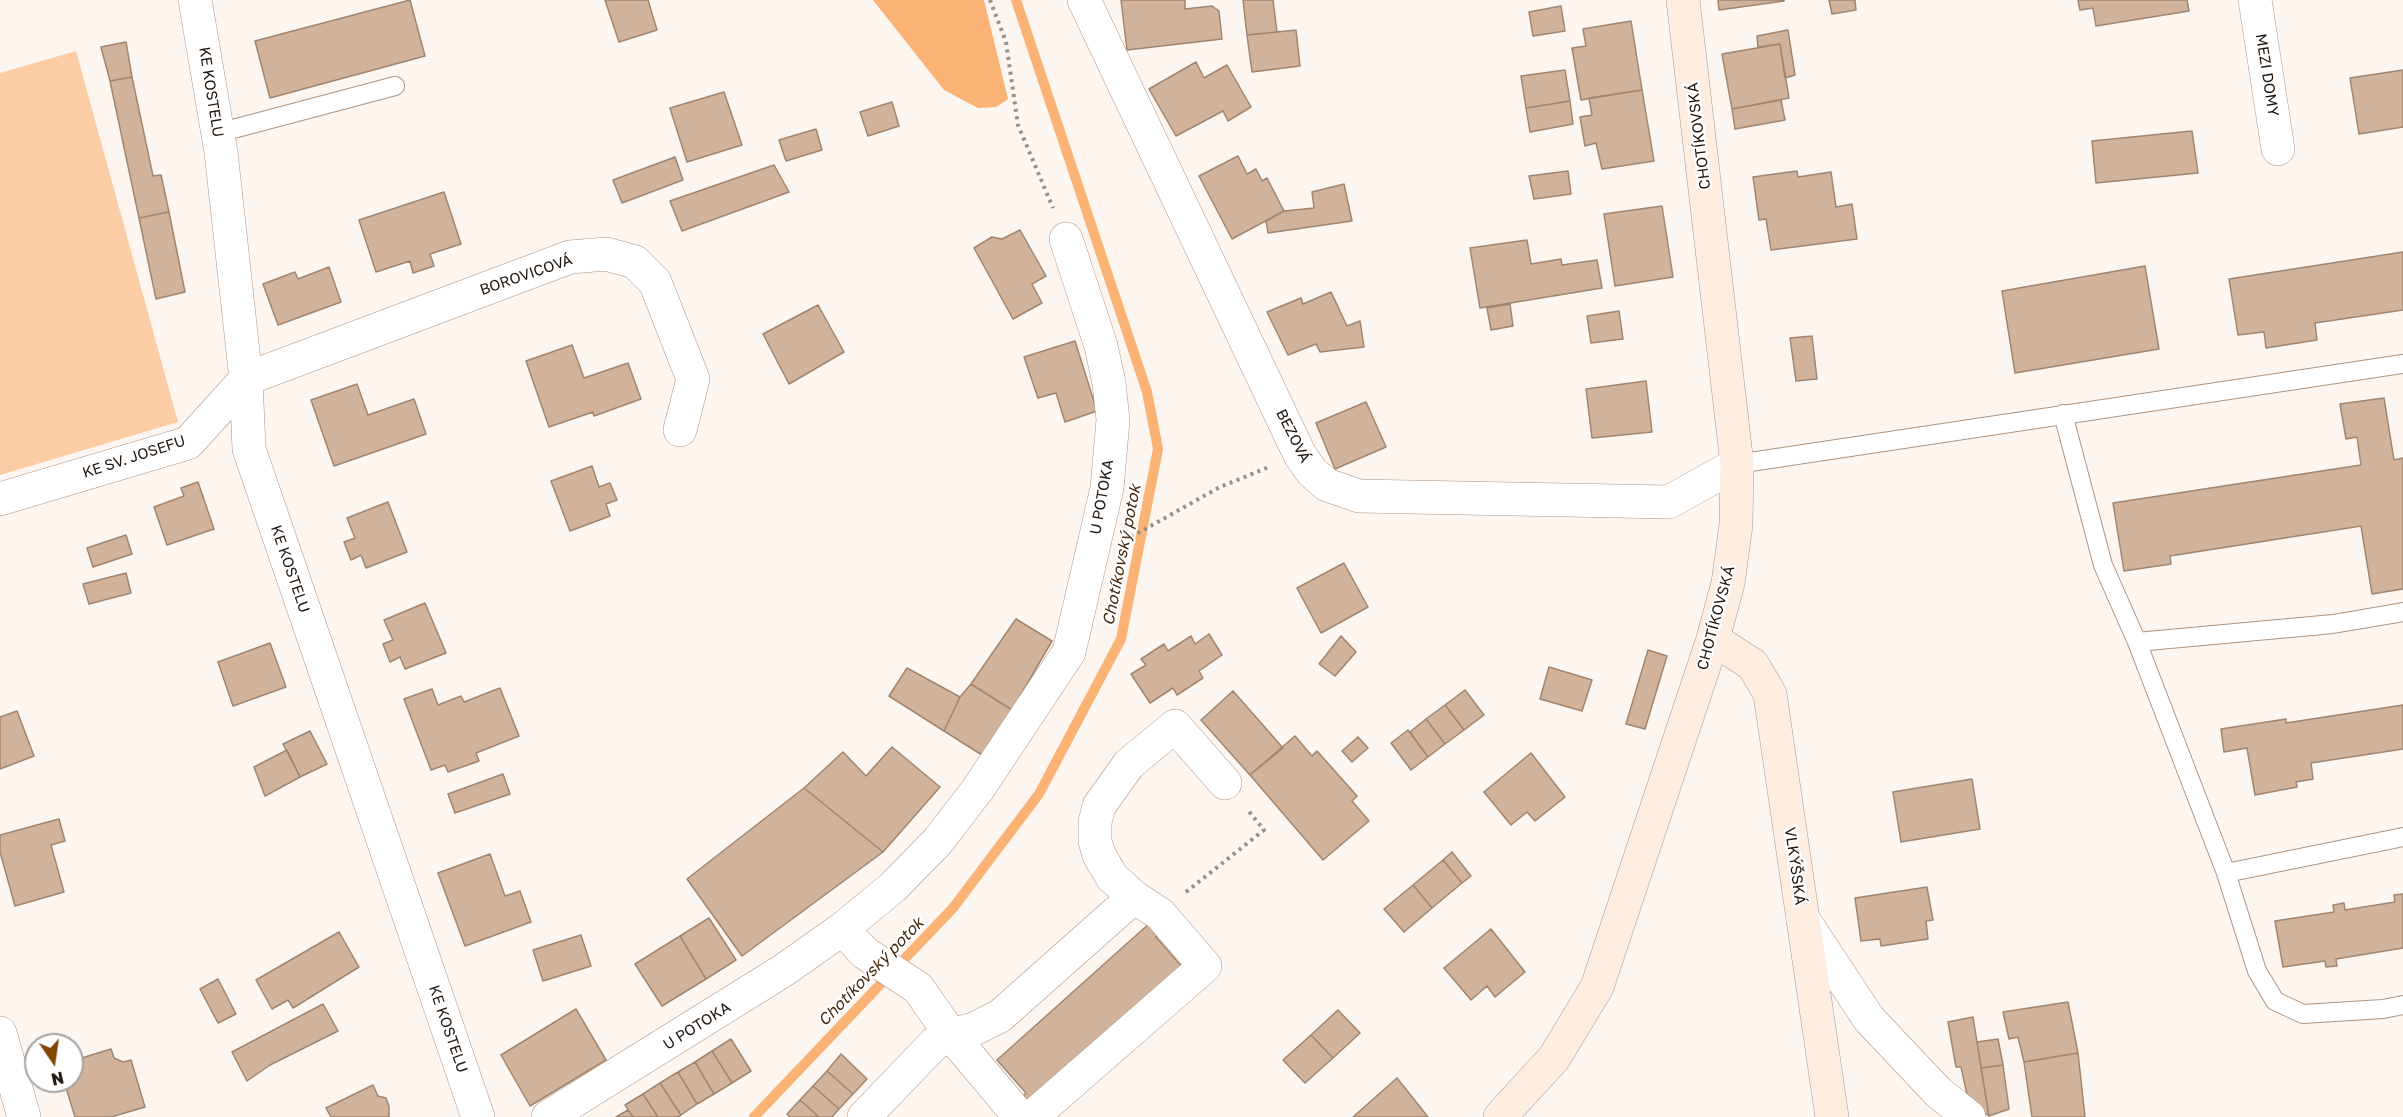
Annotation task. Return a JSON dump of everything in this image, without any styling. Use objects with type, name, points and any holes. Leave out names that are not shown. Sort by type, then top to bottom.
[{"type":"street","name":"KE KOSTELU","points":[[195,0],[218,133],[246,379],[249,449],[478,1117]]},
{"type":"street","name":"BEZOVÁ","points":[[1084,0],[1300,455],[1312,472],[1327,485],[1359,496],[1669,502],[1737,464]]},
{"type":"street","name":"CHOTÍKOVSKÁ","points":[[1500,1117],[1554,1058],[1597,987],[1713,639],[1728,583],[1736,525],[1737,464],[1683,0]]},
{"type":"street","name":"MEZI DOMY","points":[[2255,0],[2278,149]]},
{"type":"street","name":"U POTOKA","points":[[548,1117],[671,1042],[842,929],[893,887],[938,841],[978,789],[1069,652],[1107,488],[1113,420],[1109,383],[1101,346],[1066,239]]},
{"type":"street","name":"BOROVICOVÁ","points":[[246,379],[570,257],[606,254],[635,262],[655,282],[693,379],[680,430]]},
{"type":"street","name":"KE SV. JOSEFU","points":[[0,499],[188,443],[246,379]]},
{"type":"street","name":"VLKÝŠSKÁ","points":[[1713,639],[1753,666],[1770,694],[1832,1117]]},
{"type":"street","points":[[1032,1117],[1205,966],[1147,905],[1112,877],[1099,855],[1095,842],[1095,822],[1099,806],[1129,764],[1174,726],[1225,783]]},
{"type":"street","points":[[864,1117],[935,1043],[951,1035],[974,1029],[1000,1016],[1147,905]]},
{"type":"street","points":[[1803,920],[1869,1019],[1938,1093],[1969,1117]]},
{"type":"street","points":[[842,929],[865,953],[918,988],[951,1035],[1020,1117]]},
{"type":"street","points":[[0,1033],[24,1117]]},
{"type":"lane","points":[[218,133],[395,86]]},
{"type":"lane","points":[[1737,464],[2403,363]]},
{"type":"lane","points":[[2064,414],[2103,565],[2137,642],[2226,873],[2257,971],[2275,1000],[2303,1014],[2383,1009],[2403,1005]]},
{"type":"lane","points":[[2137,642],[2333,624],[2403,612]]},
{"type":"lane","points":[[2226,873],[2403,837]]},
{"type":"path","points":[[990,0],[1006,42],[1018,125],[1066,239]]},
{"type":"path","points":[[1129,538],[1220,487],[1300,455]]},
{"type":"path","points":[[1147,905],[1264,830],[1225,783]]},
{"type":"shaded area","points":[[873,0],[984,0],[1008,99],[996,107],[978,108],[944,90]]},
{"type":"shaded area","points":[[76,51],[178,422],[0,475],[0,73]]},
{"type":"building","points":[[410,0],[425,56],[270,98],[255,41]]},
{"type":"building","points":[[605,0],[648,0],[657,30],[619,42]]},
{"type":"building","points":[[1121,0],[1185,0],[1185,9],[1212,6],[1219,11],[1222,39],[1127,50]]},
{"type":"building","points":[[1243,0],[1273,0],[1277,32],[1247,35]]},
{"type":"building","points":[[1718,0],[1784,0],[1784,1],[1719,10]]},
{"type":"building","points":[[1829,0],[1855,0],[1856,10],[1832,14]]},
{"type":"building","points":[[2078,0],[2187,0],[2189,11],[2096,26],[2093,8],[2080,10]]},
{"type":"building","points":[[1561,6],[1565,31],[1533,36],[1529,12]]},
{"type":"building","points":[[1631,21],[1642,90],[1581,100],[1572,48],[1586,46],[1583,29]]},
{"type":"building","points":[[1296,30],[1300,66],[1252,72],[1247,35]]},
{"type":"building","points":[[1788,30],[1795,75],[1785,78],[1780,44],[1758,47],[1757,36]]},
{"type":"building","points":[[126,42],[132,77],[110,81],[101,47]]},
{"type":"building","points":[[1780,44],[1789,98],[1732,109],[1722,54]]},
{"type":"building","points":[[1196,62],[1204,78],[1227,65],[1251,107],[1228,121],[1223,111],[1176,136],[1149,89]]},
{"type":"building","points":[[1565,70],[1570,101],[1526,108],[1521,76]]},
{"type":"building","points":[[2403,70],[2403,127],[2359,134],[2350,78]]},
{"type":"building","points":[[132,77],[153,176],[161,175],[169,212],[139,218],[110,81]]},
{"type":"building","points":[[1642,90],[1654,161],[1602,169],[1596,143],[1585,146],[1580,117],[1592,115],[1589,98]]},
{"type":"building","points":[[724,92],[742,145],[687,162],[670,108]]},
{"type":"building","points":[[1781,100],[1785,120],[1735,129],[1732,109]]},
{"type":"building","points":[[1570,101],[1573,124],[1530,132],[1526,108]]},
{"type":"building","points":[[892,102],[899,126],[868,136],[860,112]]},
{"type":"building","points":[[816,129],[822,150],[786,161],[779,140]]},
{"type":"building","points":[[2192,131],[2198,173],[2096,183],[2092,141]]},
{"type":"building","points":[[1238,156],[1247,174],[1256,169],[1262,181],[1267,178],[1284,211],[1232,239],[1199,176]]},
{"type":"building","points":[[675,157],[683,180],[622,203],[613,180]]},
{"type":"building","points":[[774,165],[789,192],[682,231],[670,201]]},
{"type":"building","points":[[1568,171],[1571,194],[1534,199],[1529,176]]},
{"type":"building","points":[[1797,171],[1798,177],[1831,172],[1836,207],[1852,204],[1857,239],[1771,250],[1766,219],[1759,220],[1753,177]]},
{"type":"building","points":[[1344,184],[1352,221],[1268,233],[1266,221],[1284,211],[1314,208],[1312,192]]},
{"type":"building","points":[[444,192],[461,244],[430,254],[434,266],[413,273],[410,261],[376,272],[359,220]]},
{"type":"building","points":[[1662,206],[1673,277],[1615,286],[1604,214]]},
{"type":"building","points":[[169,212],[185,292],[156,299],[139,218]]},
{"type":"building","points":[[1020,230],[1046,276],[1032,284],[1042,303],[1013,319],[974,248],[992,237],[1002,239]]},
{"type":"building","points":[[1527,240],[1531,264],[1561,259],[1562,265],[1597,260],[1602,288],[1480,308],[1470,248]]},
{"type":"building","points":[[2403,252],[2403,310],[2315,323],[2317,340],[2266,348],[2264,332],[2238,335],[2229,279]]},
{"type":"building","points":[[2145,266],[2159,349],[2015,373],[2002,291]]},
{"type":"building","points":[[329,267],[341,302],[278,325],[263,284],[295,272],[298,279]]},
{"type":"building","points":[[1331,292],[1347,326],[1360,321],[1364,347],[1320,352],[1316,344],[1288,355],[1267,312],[1301,298],[1303,304]]},
{"type":"building","points":[[1510,304],[1513,326],[1491,330],[1487,308]]},
{"type":"building","points":[[818,305],[844,352],[789,384],[763,334]]},
{"type":"building","points":[[1619,311],[1623,339],[1591,343],[1587,316]]},
{"type":"building","points":[[1812,336],[1817,379],[1796,381],[1790,338]]},
{"type":"building","points":[[1075,341],[1097,411],[1065,422],[1056,393],[1038,398],[1024,357]]},
{"type":"building","points":[[572,345],[584,378],[628,363],[641,399],[594,416],[593,412],[549,427],[526,361]]},
{"type":"building","points":[[1646,381],[1652,432],[1592,438],[1586,389]]},
{"type":"building","points":[[357,384],[368,415],[414,399],[426,434],[334,466],[311,400]]},
{"type":"building","points":[[2384,398],[2394,460],[2403,458],[2403,589],[2372,594],[2361,526],[2170,556],[2171,564],[2124,571],[2113,503],[2361,465],[2357,437],[2346,439],[2340,404]]},
{"type":"building","points":[[1366,402],[1386,447],[1335,469],[1316,423]]},
{"type":"building","points":[[592,466],[599,487],[610,483],[617,500],[606,504],[610,516],[570,531],[551,481]]},
{"type":"building","points":[[198,482],[214,529],[167,545],[154,507],[184,496],[181,488]]},
{"type":"building","points":[[388,502],[407,552],[366,568],[361,555],[351,560],[344,542],[355,538],[347,518]]},
{"type":"building","points":[[126,535],[132,554],[93,567],[87,548]]},
{"type":"building","points":[[1344,563],[1368,607],[1321,633],[1297,588]]},
{"type":"building","points":[[126,573],[131,593],[89,604],[83,584]]},
{"type":"building","points":[[425,603],[446,653],[405,669],[400,657],[390,662],[383,644],[393,640],[384,620]]},
{"type":"building","points":[[1016,619],[1052,641],[1012,710],[971,684]]},
{"type":"building","points":[[1209,634],[1222,655],[1199,671],[1203,678],[1177,695],[1173,688],[1150,703],[1131,674],[1146,665],[1141,659],[1164,644],[1168,651],[1191,636],[1195,644]]},
{"type":"building","points":[[1341,636],[1356,652],[1335,676],[1319,664]]},
{"type":"building","points":[[270,643],[286,687],[233,706],[218,662]]},
{"type":"building","points":[[1648,650],[1667,656],[1645,729],[1626,724]]},
{"type":"building","points":[[1549,667],[1592,680],[1582,711],[1540,699]]},
{"type":"building","points":[[907,668],[960,697],[944,731],[889,696]]},
{"type":"building","points":[[971,684],[1012,710],[982,755],[944,731],[960,697]]},
{"type":"building","points":[[500,688],[519,736],[476,753],[479,761],[448,772],[445,765],[431,770],[404,699],[432,689],[438,705],[461,696],[464,702]]},
{"type":"building","points":[[1465,690],[1484,715],[1464,730],[1445,705]]},
{"type":"building","points":[[1233,691],[1283,748],[1250,775],[1201,720]]},
{"type":"building","points":[[1445,705],[1464,730],[1445,744],[1426,719]]},
{"type":"building","points":[[2403,705],[2403,749],[2311,763],[2313,779],[2296,782],[2297,787],[2255,795],[2247,748],[2224,752],[2221,729],[2286,719],[2286,723]]},
{"type":"building","points":[[17,711],[34,756],[0,769],[0,717]]},
{"type":"building","points":[[1426,719],[1445,744],[1428,757],[1410,732]]},
{"type":"building","points":[[1408,730],[1428,757],[1411,770],[1391,743]]},
{"type":"building","points":[[310,731],[327,764],[300,777],[283,744]]},
{"type":"building","points":[[1295,736],[1312,756],[1317,751],[1357,796],[1352,801],[1369,821],[1323,860],[1250,775]]},
{"type":"building","points":[[1358,737],[1368,748],[1352,762],[1342,751]]},
{"type":"building","points":[[892,747],[940,787],[883,852],[804,788],[843,752],[866,776]]},
{"type":"building","points":[[287,750],[300,777],[265,796],[254,767]]},
{"type":"building","points":[[1531,753],[1565,797],[1535,821],[1527,812],[1511,825],[1484,792]]},
{"type":"building","points":[[503,774],[510,794],[455,813],[448,794]]},
{"type":"building","points":[[1972,779],[1980,829],[1901,842],[1893,792]]},
{"type":"building","points":[[804,788],[883,852],[742,956],[687,879]]},
{"type":"building","points":[[59,819],[65,841],[51,845],[64,892],[15,906],[0,852],[0,835]]},
{"type":"building","points":[[1452,852],[1471,876],[1462,883],[1443,860]]},
{"type":"building","points":[[490,854],[505,896],[520,891],[531,922],[465,946],[438,873]]},
{"type":"building","points":[[1443,860],[1462,883],[1432,908],[1413,885]]},
{"type":"building","points":[[1413,885],[1432,908],[1404,932],[1384,909]]},
{"type":"building","points":[[1927,887],[1933,920],[1926,921],[1928,939],[1881,946],[1880,939],[1861,941],[1855,898]]},
{"type":"building","points":[[2403,894],[2403,948],[2336,959],[2337,966],[2326,967],[2325,961],[2283,967],[2275,921],[2334,912],[2333,905],[2344,903],[2345,910],[2395,902],[2394,895]]},
{"type":"building","points":[[709,918],[736,960],[706,979],[680,936]]},
{"type":"building","points":[[1151,922],[1160,933],[1156,937],[1183,968],[1028,1103],[1022,1097],[1026,1093],[997,1060]]},
{"type":"building","points":[[1491,929],[1525,972],[1495,997],[1487,986],[1471,1000],[1444,968]]},
{"type":"building","points":[[339,932],[359,967],[293,1008],[288,1000],[272,1009],[256,980]]},
{"type":"building","points":[[581,935],[591,966],[543,981],[533,950]]},
{"type":"building","points":[[680,936],[706,979],[662,1006],[635,964]]},
{"type":"building","points":[[218,979],[236,1014],[218,1023],[200,989]]},
{"type":"building","points":[[2068,1002],[2078,1053],[2024,1062],[2018,1037],[2009,1039],[2003,1012]]},
{"type":"building","points":[[323,1004],[338,1031],[270,1065],[247,1081],[232,1052]]},
{"type":"building","points":[[576,1009],[606,1060],[530,1106],[501,1055]]},
{"type":"building","points":[[1338,1010],[1360,1033],[1333,1058],[1311,1035]]},
{"type":"building","points":[[1973,1017],[1989,1116],[1968,1099],[1961,1067],[1956,1067],[1948,1022]]},
{"type":"building","points":[[1311,1035],[1333,1058],[1305,1083],[1283,1060]]},
{"type":"building","points":[[731,1039],[751,1071],[732,1083],[712,1051]]},
{"type":"building","points":[[1998,1039],[2003,1065],[1981,1068],[1977,1042]]},
{"type":"building","points":[[111,1049],[114,1058],[123,1062],[131,1060],[145,1107],[111,1117],[75,1117],[68,1093],[84,1093],[84,1057]]},
{"type":"building","points":[[712,1051],[732,1083],[714,1094],[695,1062]]},
{"type":"building","points":[[2078,1053],[2085,1117],[2032,1117],[2024,1062]]},
{"type":"building","points":[[841,1054],[867,1079],[853,1094],[827,1071]]},
{"type":"building","points":[[695,1062],[714,1094],[697,1104],[678,1072]]},
{"type":"building","points":[[2003,1065],[2009,1109],[1989,1116],[1981,1068]]},
{"type":"building","points":[[827,1071],[853,1094],[839,1109],[813,1086]]},
{"type":"building","points":[[678,1072],[697,1104],[681,1115],[660,1083]]},
{"type":"building","points":[[1397,1078],[1428,1117],[1353,1117]]},
{"type":"building","points":[[660,1083],[681,1115],[658,1117],[643,1094]]},
{"type":"building","points":[[373,1085],[378,1096],[386,1098],[389,1117],[331,1117],[326,1108]]},
{"type":"building","points":[[813,1086],[839,1109],[832,1117],[819,1117],[800,1100]]},
{"type":"building","points":[[643,1094],[658,1117],[633,1117],[625,1105]]},
{"type":"building","points":[[800,1100],[819,1117],[790,1117],[787,1114]]},
{"type":"building","points":[[628,1110],[633,1117],[616,1117]]},
{"type":"waterway","name":"Chotíkovský potok","points":[[754,1117],[953,908],[1039,794],[1121,639],[1158,449],[1147,392],[1016,0]]}]
